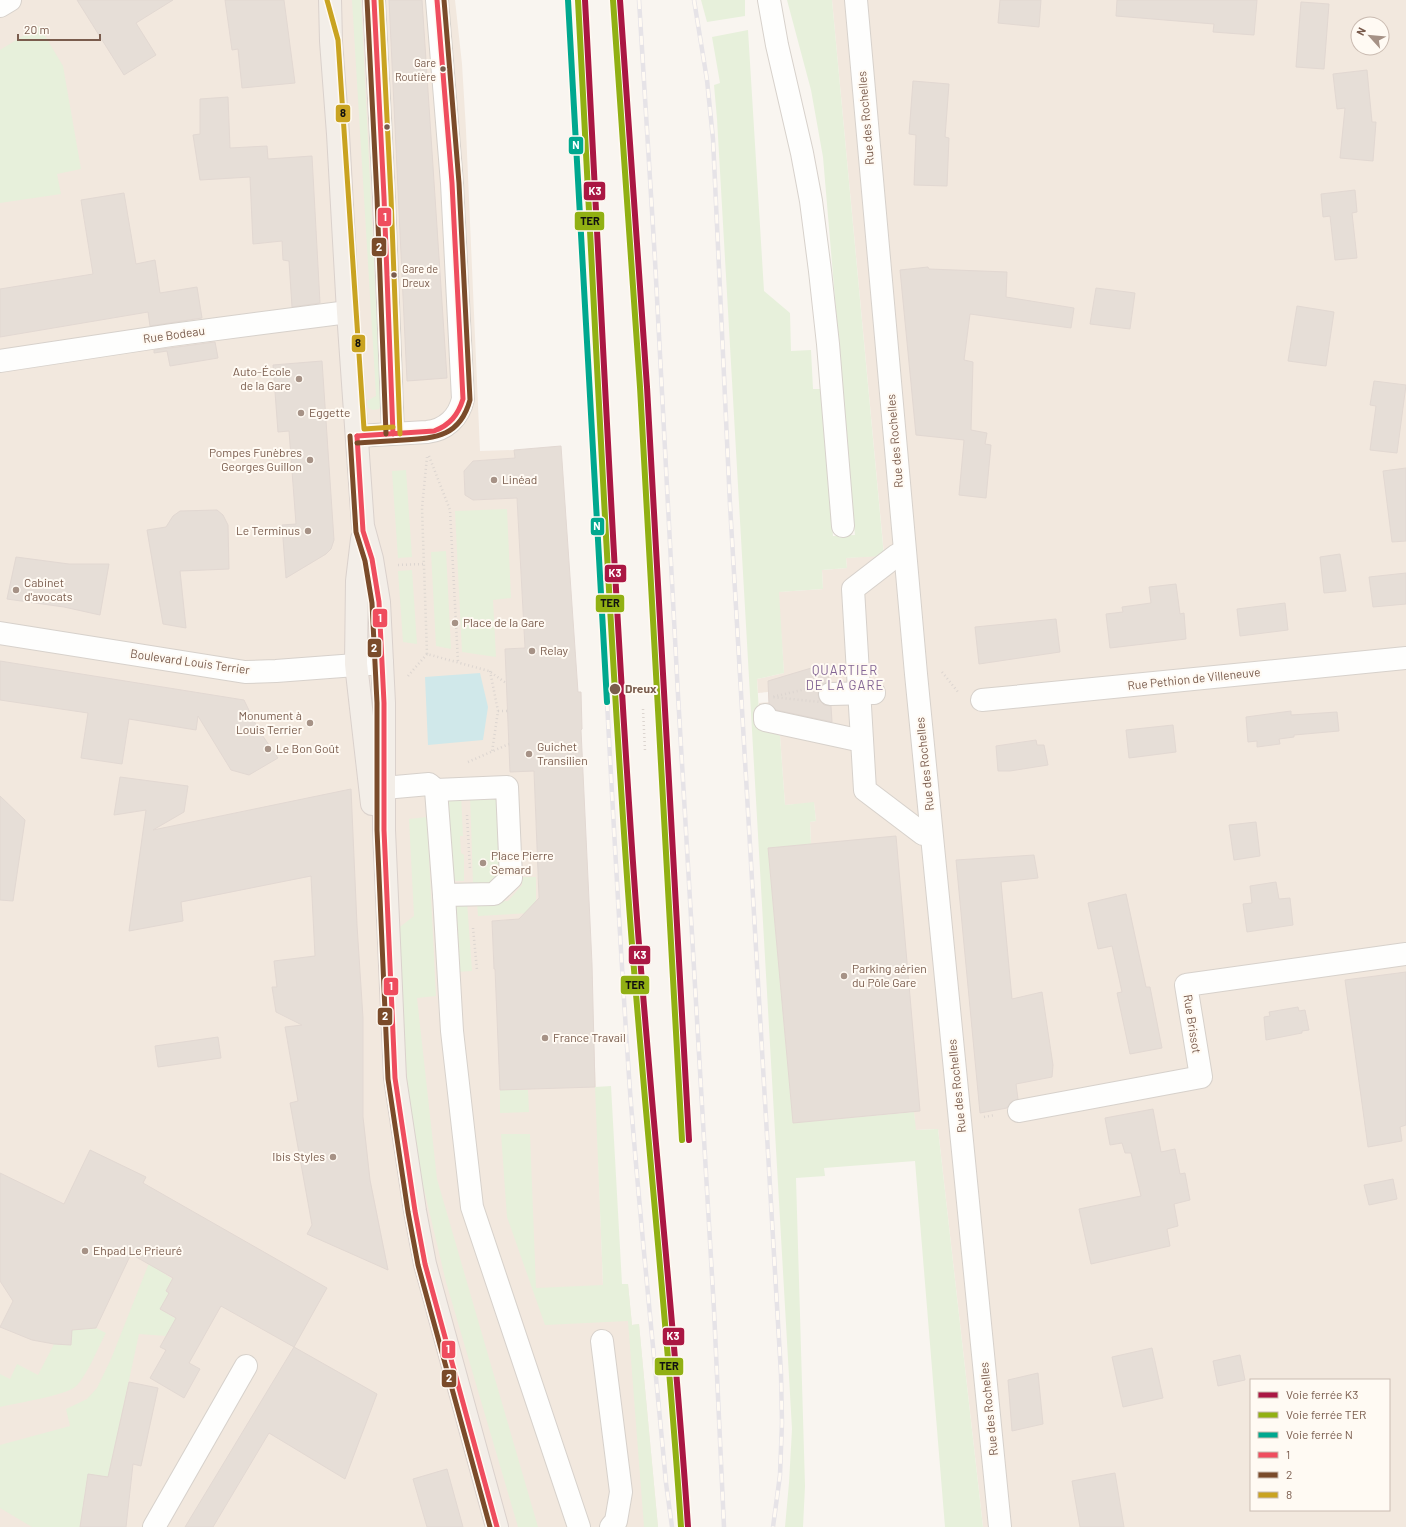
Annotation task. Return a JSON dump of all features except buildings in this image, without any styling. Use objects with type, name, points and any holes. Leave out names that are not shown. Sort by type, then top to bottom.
[{"type":"main road","points":[[320,0],[331,41]]},
{"type":"main road","points":[[330,0],[331,41],[363,531],[357,581],[356,664],[375,831],[382,1079],[413,1266],[482,1527]]},
{"type":"main road","points":[[363,531],[372,559],[377,589],[382,663],[384,703],[384,830],[394,1078],[425,1264],[497,1527]]},
{"type":"street","points":[[0,6],[10,0]]},
{"type":"street","points":[[374,0],[384,197],[392,434]]},
{"type":"street","points":[[357,436],[433,431],[442,428],[452,421],[462,405],[463,399],[452,182],[437,0]]},
{"type":"street","points":[[769,0],[776,45],[802,153],[811,201],[827,337],[843,526]]},
{"type":"street","name":"Rue des Rochelles","points":[[856,0],[916,674],[1000,1527]]},
{"type":"street","name":"Rue Bodeau","points":[[0,361],[171,335],[348,312]]},
{"type":"street","points":[[897,555],[853,588],[865,790],[923,834]]},
{"type":"street","name":"Boulevard Louis Terrier","points":[[0,633],[245,672],[382,663]]},
{"type":"street","name":"Rue Pethion de Villeneuve","points":[[982,700],[1406,658]]},
{"type":"street","points":[[824,690],[874,693]]},
{"type":"street","points":[[769,706],[765,720],[862,741]]},
{"type":"street","points":[[384,788],[429,784],[436,790],[507,787],[511,878],[494,894],[444,895]]},
{"type":"street","points":[[436,790],[452,1031],[472,1207],[579,1527]]},
{"type":"street","name":"Rue Brissot","points":[[1019,1111],[1200,1077],[1186,985],[1406,954]]},
{"type":"street","points":[[602,1341],[621,1492],[616,1521],[611,1527]]},
{"type":"street","points":[[154,1527],[246,1366]]},
{"type":"path","points":[[458,662],[450,510],[428,454],[422,508],[427,654],[490,671],[506,683]]},
{"type":"path","points":[[394,565],[423,564]]},
{"type":"path","points":[[916,674],[937,666],[966,701],[982,700]]},
{"type":"path","points":[[490,671],[498,711],[492,752]]},
{"type":"path","points":[[769,706],[824,690]]},
{"type":"path","points":[[643,709],[645,751]]},
{"type":"path","points":[[498,711],[508,712]]},
{"type":"path","points":[[477,970],[470,894],[466,788],[468,762],[509,744]]},
{"type":"path","points":[[960,1121],[1019,1111]]},
{"type":"shaded area","points":[[0,0],[455,0],[462,64],[466,130],[480,451],[514,450],[515,458],[473,461],[464,471],[465,494],[473,500],[517,498],[525,648],[506,649],[505,659],[534,771],[539,906],[521,919],[492,921],[494,968],[592,984],[603,1285],[628,1284],[632,1325],[639,1324],[658,1527],[0,1527]]},
{"type":"shaded area","points":[[832,0],[1406,0],[1406,1527],[983,1527],[938,1129],[915,1130],[914,1112],[793,1123],[768,848],[811,844],[810,822],[816,821],[814,803],[785,805],[780,736],[760,730],[759,703],[769,702],[768,692],[758,693],[757,679],[784,673],[778,592],[823,589],[822,570],[847,568],[846,558],[884,555]]},
{"type":"green space","points":[[352,0],[361,0],[381,404],[379,409],[373,410],[368,408],[367,401],[376,396]]},
{"type":"green space","points":[[701,0],[745,0],[745,16],[707,22]]},
{"type":"green space","points":[[787,0],[832,0],[884,556],[846,558],[847,568],[822,570],[823,589],[779,592],[784,673],[757,679],[760,729],[769,729],[780,736],[785,805],[814,802],[816,821],[810,822],[811,844],[768,848],[793,1123],[914,1112],[916,1130],[938,1129],[983,1527],[945,1527],[915,1161],[824,1168],[825,1176],[796,1178],[805,1486],[803,1527],[785,1527],[792,1429],[714,85],[720,83],[712,37],[748,30],[764,291],[790,313],[791,351],[811,350],[813,389],[822,389],[833,536],[855,535],[823,157],[811,90]]},
{"type":"green space","points":[[39,26],[63,66],[81,169],[57,174],[61,194],[0,203],[0,50]]},
{"type":"green space","points":[[406,470],[412,557],[398,558],[392,471]]},
{"type":"green space","points":[[507,509],[511,598],[493,600],[496,657],[462,652],[455,511]]},
{"type":"green space","points":[[446,551],[451,649],[436,646],[431,552]]},
{"type":"green space","points":[[412,570],[417,644],[403,642],[398,571]]},
{"type":"green space","points":[[497,793],[502,875],[495,883],[473,884],[470,795]]},
{"type":"green space","points":[[461,795],[463,836],[460,836],[461,853],[464,855],[464,881],[456,881],[450,876],[445,796]]},
{"type":"green space","points":[[427,817],[436,996],[417,998],[437,1179],[538,1527],[518,1527],[446,1282],[423,1185],[408,1091],[396,930],[414,916],[409,819]]},
{"type":"green space","points":[[522,877],[536,877],[536,901],[531,913],[478,916],[477,902],[508,901],[522,885]]},
{"type":"green space","points":[[467,902],[472,971],[455,972],[452,903]]},
{"type":"green space","points":[[611,1086],[622,1284],[628,1284],[632,1325],[639,1324],[658,1527],[644,1527],[628,1321],[545,1325],[507,1217],[501,1134],[530,1134],[536,1288],[603,1285],[595,1087]]},
{"type":"green space","points":[[500,1090],[528,1090],[529,1112],[500,1113]]},
{"type":"green space","points":[[153,1253],[167,1265],[162,1272],[172,1279],[166,1291],[169,1293],[160,1309],[176,1319],[166,1336],[139,1334],[108,1477],[88,1474],[80,1527],[32,1527],[0,1508],[0,1445],[70,1426],[66,1409],[87,1399],[97,1388],[111,1359]]},
{"type":"green space","points":[[96,1328],[106,1333],[84,1376],[75,1387],[51,1396],[0,1407],[0,1374],[10,1379],[17,1364],[38,1375],[54,1344],[71,1345],[72,1330]]},
{"type":"water","points":[[480,673],[488,707],[483,740],[428,745],[425,677]]},
{"type":"railway","points":[[639,0],[714,1310],[724,1527]]},
{"type":"railway","points":[[694,0],[707,80],[713,139],[730,505],[781,1374],[782,1423],[780,1475],[773,1527]]},
{"type":"railway","points":[[607,702],[630,1091],[666,1483],[672,1527]]},
{"type":"rail line","name":"N","points":[[568,0],[607,702]]},
{"type":"rail line","name":"TER","points":[[578,0],[620,780],[634,970],[669,1368],[681,1527]]},
{"type":"rail line","name":"K3","points":[[585,0],[627,780],[641,970],[676,1368],[688,1527]]},
{"type":"rail line","name":"TER","points":[[613,0],[640,387],[682,1140]]},
{"type":"rail line","name":"K3","points":[[620,0],[647,387],[689,1140]]},
{"type":"transit line","name":"8","points":[[327,0],[338,40],[364,429],[393,427]]},
{"type":"transit line","name":"2","points":[[367,0],[377,197],[386,434]]},
{"type":"transit line","name":"1","points":[[374,0],[384,197],[393,434]]},
{"type":"transit line","name":"8","points":[[381,0],[391,197],[400,434]]},
{"type":"transit line","name":"1","points":[[357,436],[434,431],[440,429],[453,419],[459,410],[463,399],[452,183],[437,0]]},
{"type":"transit line","name":"2","points":[[357,443],[427,438],[446,433],[460,421],[466,412],[470,400],[459,183],[444,0]]},
{"type":"transit line","name":"2","points":[[350,436],[356,532],[365,561],[372,603],[377,703],[377,830],[388,1079],[408,1212],[418,1265],[490,1527]]},
{"type":"transit line","name":"1","points":[[357,436],[363,531],[372,559],[379,602],[384,703],[384,830],[395,1078],[415,1211],[425,1264],[497,1527]]},
{"type":"place","name":"Gare Routière","points":[[443,69]]},
{"type":"place","name":"Gare de Dreux","points":[[394,275]]},
{"type":"place","name":"Auto-École de la Gare","points":[[299,379]]},
{"type":"place","name":"Eggette","points":[[301,413]]},
{"type":"place","name":"Pompes Funèbres Georges Guillon","points":[[310,460]]},
{"type":"place","name":"Linéad","points":[[494,480]]},
{"type":"place","name":"Le Terminus","points":[[308,531]]},
{"type":"place","name":"Cabinet d'avocats","points":[[16,590]]},
{"type":"place","name":"Place de la Gare","points":[[455,623]]},
{"type":"place","name":"Relay","points":[[532,651]]},
{"type":"place","name":"Dreux","points":[[615,689]]},
{"type":"place","name":"Monument à Louis Terrier","points":[[310,723]]},
{"type":"place","name":"Le Bon Goût","points":[[268,749]]},
{"type":"place","name":"Guichet Transilien","points":[[529,754]]},
{"type":"place","name":"Place Pierre Semard","points":[[483,863]]},
{"type":"place","name":"Parking aérien du Pôle Gare","points":[[844,976]]},
{"type":"place","name":"France Travail","points":[[545,1038]]},
{"type":"place","name":"Ibis Styles","points":[[333,1157]]},
{"type":"place","name":"Ehpad Le Prieuré","points":[[85,1251]]},
{"type":"district","name":"QUARTIER DE LA GARE","points":[[845,678]]}]
